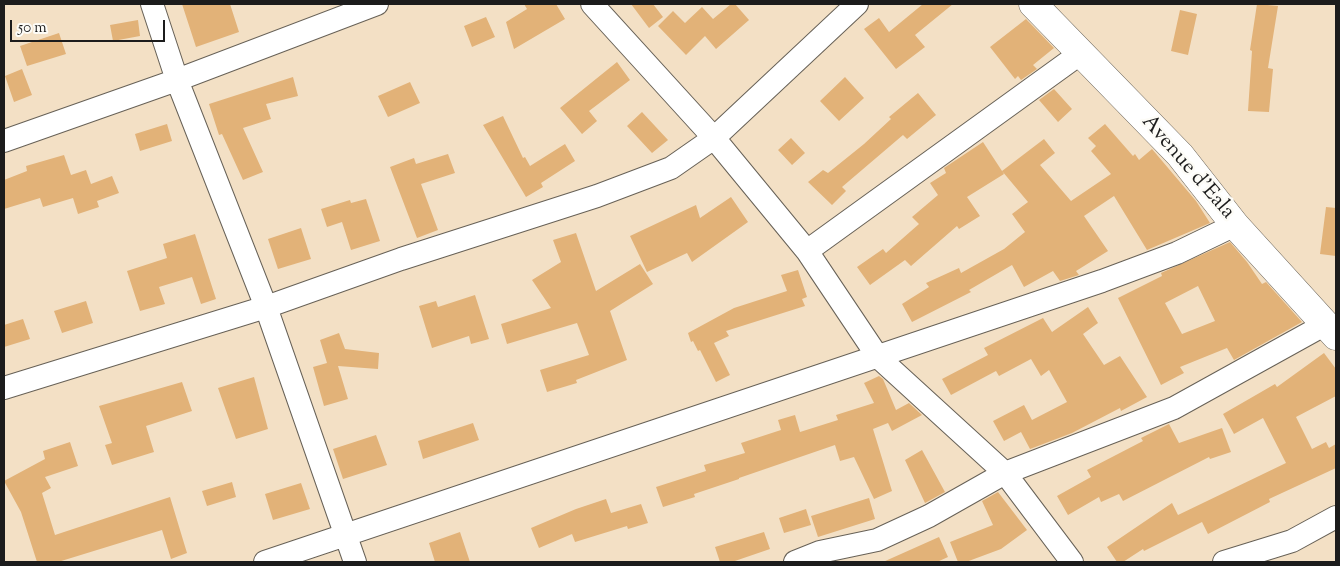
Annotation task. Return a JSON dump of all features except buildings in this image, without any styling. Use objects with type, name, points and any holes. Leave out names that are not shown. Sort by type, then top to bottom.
[{"type":"street","points":[[152,4],[177,80],[266,307],[355,562]]},
{"type":"street","points":[[4,140],[177,80],[377,4]]},
{"type":"street","points":[[592,4],[714,138],[807,251],[878,357],[1005,473],[1072,562]]},
{"type":"street","points":[[4,388],[266,307],[401,259],[647,178],[671,168],[714,138],[857,4]]},
{"type":"street","name":"Avenue d'Eala","points":[[1033,4],[1180,156],[1236,225],[1330,331]]},
{"type":"street","points":[[807,251],[1081,53]]},
{"type":"street","points":[[265,562],[1102,281],[1177,253],[1236,225]]},
{"type":"street","points":[[795,562],[820,552],[877,540],[929,516],[1005,473],[1174,408],[1330,331]]},
{"type":"street","points":[[1224,562],[1292,541],[1336,517]]}]
